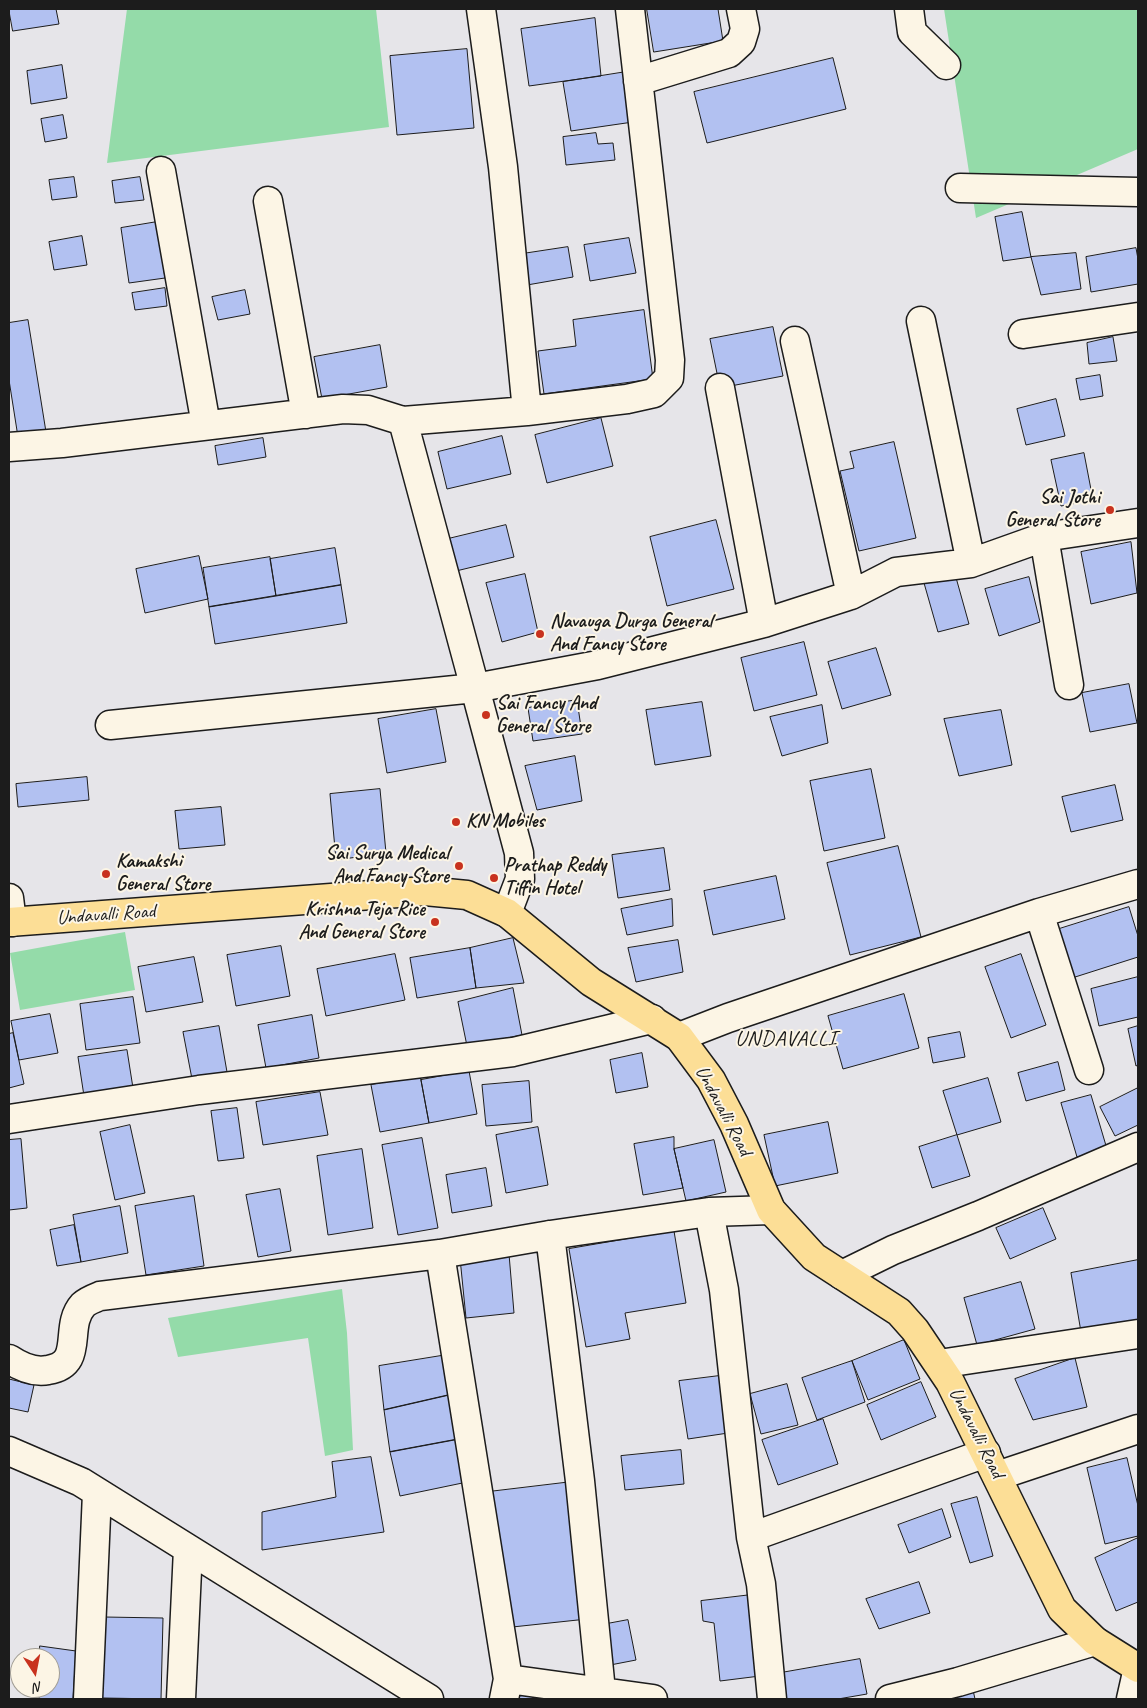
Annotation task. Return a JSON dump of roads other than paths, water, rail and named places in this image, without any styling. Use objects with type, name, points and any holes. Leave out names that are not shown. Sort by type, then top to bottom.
[{"type":"main road","name":"Undavalli Road","points":[[10,914],[425,891],[467,895],[508,914],[591,982],[679,1037],[710,1080],[729,1115],[770,1210],[814,1257],[899,1312],[915,1330],[950,1382],[1062,1609],[1095,1641],[1138,1668]]},
{"type":"street","points":[[481,9],[503,167],[527,411]]},
{"type":"street","points":[[9,447],[62,443],[343,409],[368,410],[404,421],[527,411],[627,400],[654,393],[669,378],[670,360],[630,9]]},
{"type":"street","points":[[638,81],[729,53],[741,42],[743,36],[745,28],[741,9]]},
{"type":"street","points":[[908,9],[912,32],[946,65]]},
{"type":"street","points":[[161,171],[206,425]]},
{"type":"street","points":[[960,188],[1138,192]]},
{"type":"street","points":[[268,201],[306,414]]},
{"type":"street","points":[[1023,334],[1138,317]]},
{"type":"street","points":[[921,321],[971,563]]},
{"type":"street","points":[[795,341],[851,595]]},
{"type":"street","points":[[720,388],[764,623]]},
{"type":"street","points":[[404,421],[519,853],[520,879],[508,914]]},
{"type":"street","points":[[110,725],[475,688],[598,665],[764,623],[851,595],[896,572],[971,563],[1044,537],[1138,523]]},
{"type":"street","points":[[1044,537],[1069,685]]},
{"type":"street","points":[[679,1037],[728,1018],[1039,913],[1138,884]]},
{"type":"street","points":[[1039,913],[1089,1070]]},
{"type":"street","points":[[9,1119],[199,1090],[513,1052],[652,1019]]},
{"type":"street","points":[[842,1275],[893,1250],[978,1216],[1138,1147]]},
{"type":"street","points":[[9,1359],[22,1367],[40,1372],[59,1369],[70,1359],[76,1318],[84,1305],[100,1296],[440,1254],[550,1235],[709,1212],[770,1210]]},
{"type":"street","points":[[709,1212],[724,1290],[752,1537],[761,1584],[772,1699]]},
{"type":"street","points":[[550,1235],[580,1482],[601,1691]]},
{"type":"street","points":[[440,1254],[506,1689],[601,1691],[653,1699]]},
{"type":"street","points":[[938,1364],[1138,1334]]},
{"type":"street","points":[[752,1537],[991,1465],[1138,1429]]},
{"type":"street","points":[[9,1451],[81,1482],[429,1699]]},
{"type":"street","points":[[88,1699],[96,1493]]},
{"type":"street","points":[[181,1699],[188,1549]]},
{"type":"street","points":[[890,1699],[928,1695],[958,1682],[1095,1641]]},
{"type":"street","points":[[1131,1699],[1138,1668]]},
{"type":"place","name":"Sai Jothi General Store","points":[[1110,510]]},
{"type":"place","name":"Navauga Durga General And Fancy Store","points":[[540,634]]},
{"type":"place","name":"Sai Fancy And General Store","points":[[486,715]]},
{"type":"place","name":"KN Mobiles","points":[[456,822]]},
{"type":"place","name":"Sai Surya Medical And Fancy Store","points":[[459,866]]},
{"type":"place","name":"Kamakshi General Store","points":[[106,874]]},
{"type":"place","name":"Prathap Reddy Tiffin Hotel","points":[[494,878]]},
{"type":"place","name":"Krishna Teja Rice And General Store","points":[[435,922]]},
{"type":"district","name":"UNDAVALLI","points":[[786,1039]]}]
